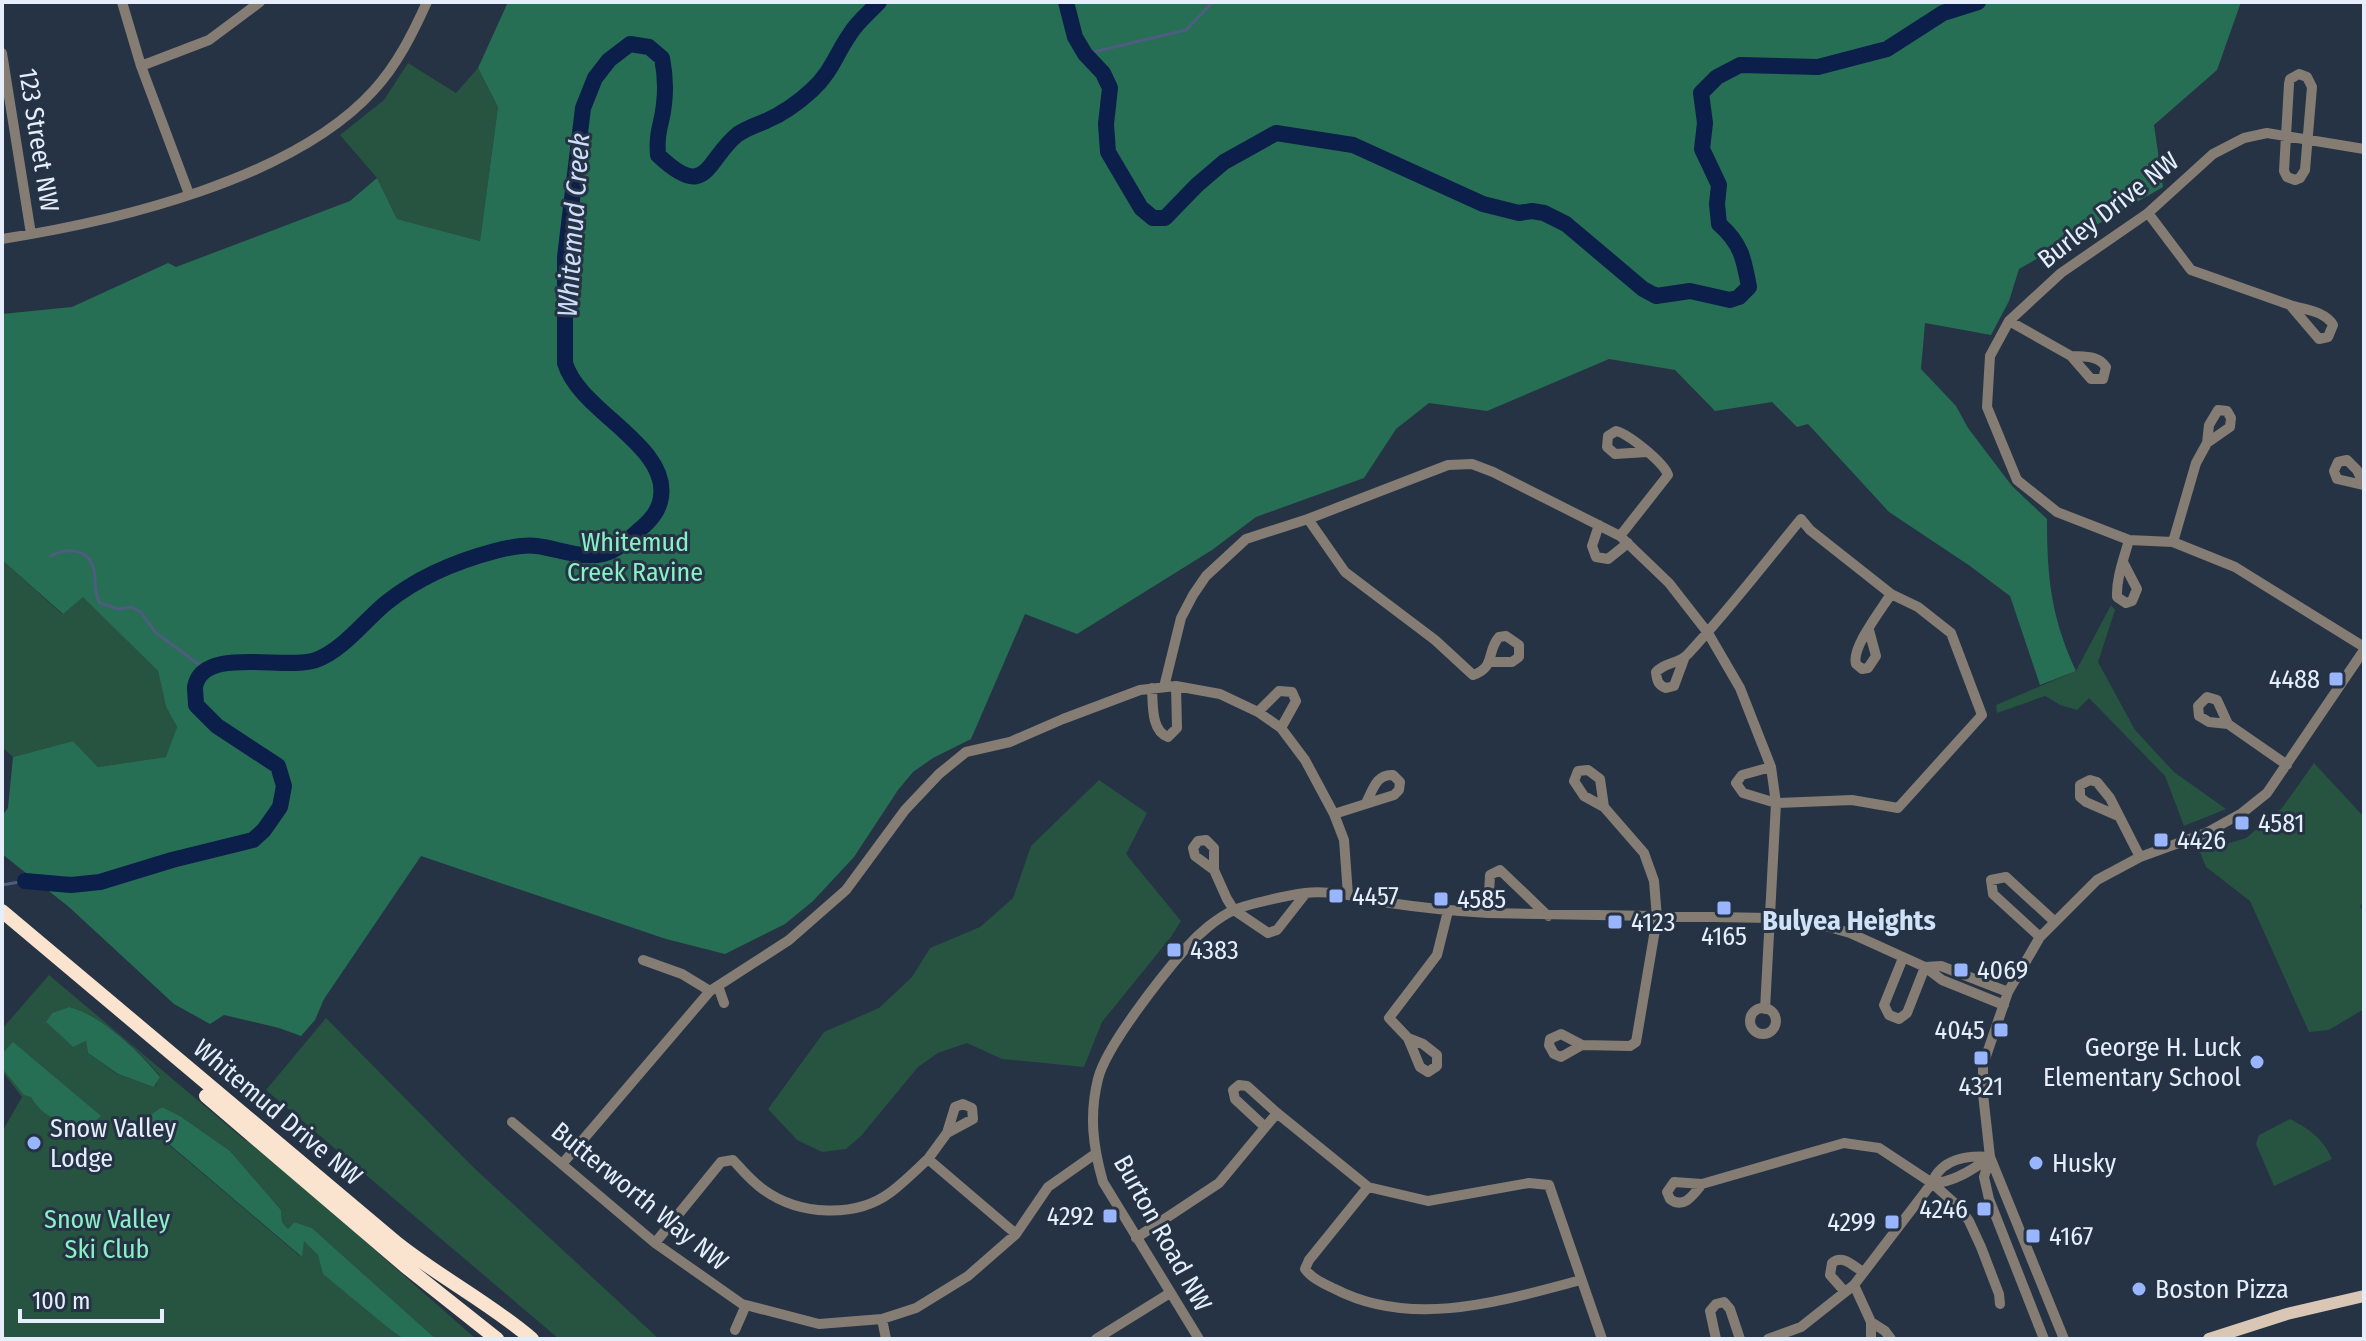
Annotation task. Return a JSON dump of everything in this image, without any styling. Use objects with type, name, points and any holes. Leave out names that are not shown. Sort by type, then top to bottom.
[{"type":"highway","name":"Whitemud Drive NW","points":[[2,911],[405,1266],[498,1339]]},
{"type":"highway","name":"Whitemud Drive NW","points":[[2,922],[398,1244],[440,1275],[485,1302],[532,1339]]},
{"type":"main road","points":[[2209,1339],[2287,1314],[2364,1296]]},
{"type":"street","points":[[122,2],[141,66],[189,194]]},
{"type":"street","points":[[141,66],[209,40],[260,2]]},
{"type":"street","points":[[2,239],[108,219],[189,194],[292,154],[328,130],[363,101],[383,79],[427,2]]},
{"type":"street","name":"123 Street NW","points":[[2,53],[31,234]]},
{"type":"street","points":[[2303,74],[2311,81],[2312,87],[2305,170],[2295,180],[2287,177],[2284,171],[2286,136],[2289,84],[2293,76],[2303,74]]},
{"type":"street","name":"Burley Drive NW","points":[[2364,149],[2267,133],[2244,138],[2213,154],[2148,213],[2061,273],[2009,321],[1990,356],[1987,407],[2017,480],[2057,512],[2129,540],[2173,542],[2235,567],[2364,648]]},
{"type":"street","points":[[2148,213],[2191,270],[2290,305]]},
{"type":"street","points":[[2009,321],[2071,356]]},
{"type":"street","points":[[2173,542],[2196,463],[2207,443]]},
{"type":"street","points":[[1599,525],[1592,546],[1596,557],[1608,559],[1668,475],[1668,470],[1647,452]]},
{"type":"street","points":[[1164,687],[1181,618],[1206,576],[1246,539],[1308,519],[1448,465],[1472,464],[1599,525],[1624,540],[1669,583],[1708,633],[1740,688],[1771,767],[1776,803],[1765,1009]]},
{"type":"street","points":[[1308,519],[1345,572],[1435,640],[1473,675],[1491,662]]},
{"type":"street","points":[[1684,659],[1801,519],[1810,530],[1891,594],[1918,607],[1951,633],[1982,715],[1898,808],[1852,800],[1776,803],[1743,793],[1736,783],[1742,775],[1771,767]]},
{"type":"street","points":[[2123,562],[2129,540]]},
{"type":"street","points":[[1869,630],[1891,594]]},
{"type":"street","points":[[2064,1339],[1990,1157],[1983,1065],[2008,992],[2040,937],[2097,880],[2140,857],[2206,833],[2242,813],[2267,793],[2364,648]]},
{"type":"street","points":[[1152,688],[1158,732],[1168,737],[1177,728],[1176,686]]},
{"type":"street","points":[[563,1163],[714,988],[789,940],[846,890],[905,810],[939,774],[966,752],[1010,742],[1089,709],[1152,688],[1176,686],[1220,694],[1258,712],[1281,728],[1305,760],[1334,814],[1344,840],[1348,895]]},
{"type":"street","points":[[1258,712],[1279,691],[1292,692],[1296,701],[1281,728]]},
{"type":"street","points":[[2228,724],[2287,765]]},
{"type":"street","points":[[1334,814],[1366,803]]},
{"type":"street","points":[[1582,1045],[1630,1046],[1636,1042],[1657,918],[1654,881],[1644,853],[1604,807]]},
{"type":"street","points":[[2118,816],[2140,857]]},
{"type":"street","points":[[1214,870],[1234,910],[1264,932],[1273,933],[1306,893]]},
{"type":"street","points":[[1488,913],[1490,875],[1500,870],[1548,916]]},
{"type":"street","points":[[2040,937],[1993,894],[1991,880],[2006,877],[2054,921]]},
{"type":"street","name":"Burton Road NW","points":[[1199,1339],[1103,1182],[1092,1130],[1094,1099],[1099,1075],[1110,1050],[1187,946],[1234,910],[1306,893],[1348,895],[1448,911],[1548,916],[1771,918],[1815,923],[1850,933],[1925,967],[1942,980],[2004,1005]]},
{"type":"street","points":[[1408,1038],[1389,1018],[1437,955],[1448,911]]},
{"type":"street","points":[[1903,958],[1884,1005],[1889,1015],[1899,1019],[1907,1013],[1925,967]]},
{"type":"street","points":[[643,960],[714,988],[724,1003]]},
{"type":"street","name":"Burton Road NW","points":[[1925,967],[1941,966],[2008,992]]},
{"type":"street","points":[[1265,1127],[1235,1099],[1233,1090],[1239,1085],[1247,1086],[1368,1187],[1428,1201],[1529,1183],[1549,1185],[1602,1339]]},
{"type":"street","points":[[1136,1238],[1219,1183],[1277,1113]]},
{"type":"street","name":"Butterworth Way NW","points":[[512,1122],[655,1243],[746,1305],[819,1324],[882,1319],[916,1308],[968,1276],[1016,1234],[1048,1187],[1095,1154]]},
{"type":"street","points":[[655,1243],[721,1162],[727,1159],[733,1160],[753,1182],[782,1200],[808,1209],[835,1211],[862,1206],[889,1194],[928,1159],[947,1133]]},
{"type":"street","points":[[1702,1184],[1844,1143],[1879,1148],[1932,1183],[1950,1198],[1969,1221],[1999,1294],[2000,1304]]},
{"type":"street","points":[[1932,1183],[1942,1183],[1973,1170],[1990,1157]]},
{"type":"street","points":[[1990,1157],[1984,1177],[1989,1199],[2044,1339]]},
{"type":"street","points":[[928,1159],[1016,1234]]},
{"type":"street","points":[[1768,1339],[1801,1327],[1849,1288],[1932,1183]]},
{"type":"street","points":[[1368,1187],[1305,1269],[1311,1276],[1355,1299],[1415,1311],[1505,1300],[1581,1280]]},
{"type":"street","points":[[1863,1272],[1843,1259],[1832,1263],[1830,1275],[1849,1288],[1871,1322],[1891,1339]]},
{"type":"street","points":[[2024,1286],[2039,1280]]},
{"type":"street","points":[[1096,1339],[1170,1293]]},
{"type":"street","points":[[1716,1339],[1710,1311],[1716,1304],[1724,1302],[1730,1309],[1740,1339]]},
{"type":"street","points":[[735,1330],[746,1305]]},
{"type":"street","points":[[882,1319],[886,1339]]},
{"type":"street","points":[[1871,1322],[1871,1339]]},
{"type":"green space","name":"Whitemud Creek Ravine","points":[[508,2],[2241,2],[2217,70],[2154,125],[2163,187],[2019,269],[2009,301],[1991,335],[1925,323],[1921,369],[1956,406],[1968,428],[2012,486],[2047,519],[2052,597],[2061,633],[2076,671],[2040,685],[2010,596],[1889,512],[1808,424],[1797,427],[1772,402],[1715,411],[1675,370],[1609,359],[1487,411],[1429,403],[1396,429],[1364,478],[1256,517],[1212,550],[1077,634],[1025,614],[971,739],[913,772],[854,857],[813,901],[785,924],[725,954],[666,939],[421,856],[324,999],[315,1020],[301,1036],[224,1015],[210,1024],[174,1004],[69,907],[2,854],[2,816],[8,808],[13,757],[73,741],[98,767],[166,757],[177,727],[166,707],[158,671],[83,597],[63,614],[2,560],[2,314],[72,307],[168,263],[176,267],[350,201],[377,178],[397,219],[480,241],[498,107],[478,68]]},
{"type":"green space","points":[[408,63],[456,93],[478,68],[498,107],[480,241],[397,219],[377,178],[340,135],[384,100]]},
{"type":"green space","points":[[2,560],[62,614],[83,596],[158,671],[166,707],[177,727],[167,757],[98,767],[73,741],[13,757],[2,747]]},
{"type":"green space","points":[[2111,605],[2115,610],[2098,662],[2135,730],[2174,772],[2226,809],[2184,826],[2165,776],[2089,698],[2077,710],[2045,696],[1997,713],[1996,705],[2076,671]]},
{"type":"green space","points":[[2314,763],[2364,817],[2364,902],[2360,906],[2364,913],[2364,1009],[2329,1030],[2309,1032],[2250,901],[2206,867],[2200,852],[2246,838],[2282,808]]},
{"type":"green space","points":[[1099,780],[1147,813],[1126,854],[1181,921],[1102,1022],[1084,1067],[1002,1059],[967,1043],[938,1053],[918,1067],[861,1136],[846,1149],[822,1152],[797,1140],[768,1109],[824,1032],[879,1008],[912,977],[930,948],[980,927],[1013,898],[1031,846]]},
{"type":"green space","name":"Snow Valley Ski Club","points":[[49,975],[245,1140],[256,1145],[476,1339],[436,1339],[312,1228],[294,1222],[288,1229],[282,1222],[281,1210],[230,1151],[162,1107],[142,1122],[301,1257],[304,1240],[318,1255],[324,1274],[404,1339],[2,1339],[2,1132],[22,1097],[2,1071],[2,1029]],"holes":[[[69,1007],[106,1025],[142,1056],[160,1076],[155,1087],[117,1074],[88,1053],[86,1041],[73,1047],[46,1022],[52,1013]]]},
{"type":"green space","points":[[69,1007],[93,1017],[142,1056],[160,1077],[154,1087],[118,1074],[88,1053],[86,1041],[73,1047],[46,1022],[52,1013]]},
{"type":"green space","points":[[326,1018],[472,1166],[659,1339],[559,1339],[266,1090]]},
{"type":"green space","points":[[13,1042],[101,1116],[75,1139],[70,1126],[42,1111],[2,1068],[2,1054]]},
{"type":"green space","points":[[162,1107],[230,1151],[281,1210],[282,1222],[288,1229],[294,1222],[312,1228],[436,1339],[404,1339],[391,1330],[323,1274],[318,1255],[304,1241],[302,1257],[142,1121]]},
{"type":"green space","points":[[2290,1119],[2315,1135],[2332,1159],[2274,1186],[2256,1144],[2259,1135]]},
{"type":"waterway","name":"Whitemud Creek","points":[[25,881],[71,885],[100,882],[253,840],[264,830],[280,807],[284,786],[278,766],[217,726],[196,705],[195,687],[201,674],[213,667],[228,663],[302,663],[316,660],[344,642],[398,594],[452,565],[522,546],[586,555],[603,554],[622,545],[646,524],[660,502],[660,478],[638,444],[587,397],[573,380],[565,363],[565,257],[583,108],[595,78],[609,60],[630,44],[649,47],[662,58],[665,92],[658,155],[674,169],[697,176],[705,172],[738,134],[778,115],[819,84],[853,30],[879,2]]},
{"type":"waterway","name":"Whitemud Creek","points":[[1066,2],[1075,37],[1085,54],[1103,73],[1110,88],[1106,124],[1108,152],[1141,208],[1153,218],[1165,218],[1224,162],[1276,133],[1353,145],[1483,204],[1519,213],[1544,213],[1566,224],[1643,289],[1656,296],[1690,291],[1730,300],[1739,297],[1749,287],[1740,252],[1719,224],[1719,185],[1702,149],[1705,123],[1701,93],[1717,77],[1740,65],[1818,67],[1887,49],[1943,13],[1978,2]]},
{"type":"waterway","points":[[1085,54],[1186,30],[1213,2]]},
{"type":"waterway","points":[[51,556],[68,551],[84,555],[94,569],[100,603],[118,609],[131,607],[141,612],[155,632],[205,669]]},
{"type":"waterway","name":"Whitemud Creek","points":[[2,885],[25,881]]},
{"type":"place","name":"4488","points":[[2336,679]]},
{"type":"place","name":"4581","points":[[2242,823]]},
{"type":"place","name":"4426","points":[[2161,840]]},
{"type":"place","name":"4457","points":[[1336,896]]},
{"type":"place","name":"4585","points":[[1441,899]]},
{"type":"place","name":"4165","points":[[1724,908]]},
{"type":"place","name":"4123","points":[[1615,922]]},
{"type":"place","name":"4383","points":[[1174,950]]},
{"type":"place","name":"4069","points":[[1961,970]]},
{"type":"place","name":"4045","points":[[2001,1030]]},
{"type":"place","name":"4321","points":[[1981,1058]]},
{"type":"place","name":"George H. Luck Elementary School","points":[[2257,1062]]},
{"type":"place","name":"Snow Valley Lodge","points":[[34,1143]]},
{"type":"place","name":"Husky","points":[[2036,1163]]},
{"type":"place","name":"4246","points":[[1984,1209]]},
{"type":"place","name":"4292","points":[[1110,1216]]},
{"type":"place","name":"4299","points":[[1892,1222]]},
{"type":"place","name":"4167","points":[[2033,1236]]},
{"type":"place","name":"Boston Pizza","points":[[2139,1289]]},
{"type":"district","name":"Bulyea Heights","points":[[1849,920]]}]
